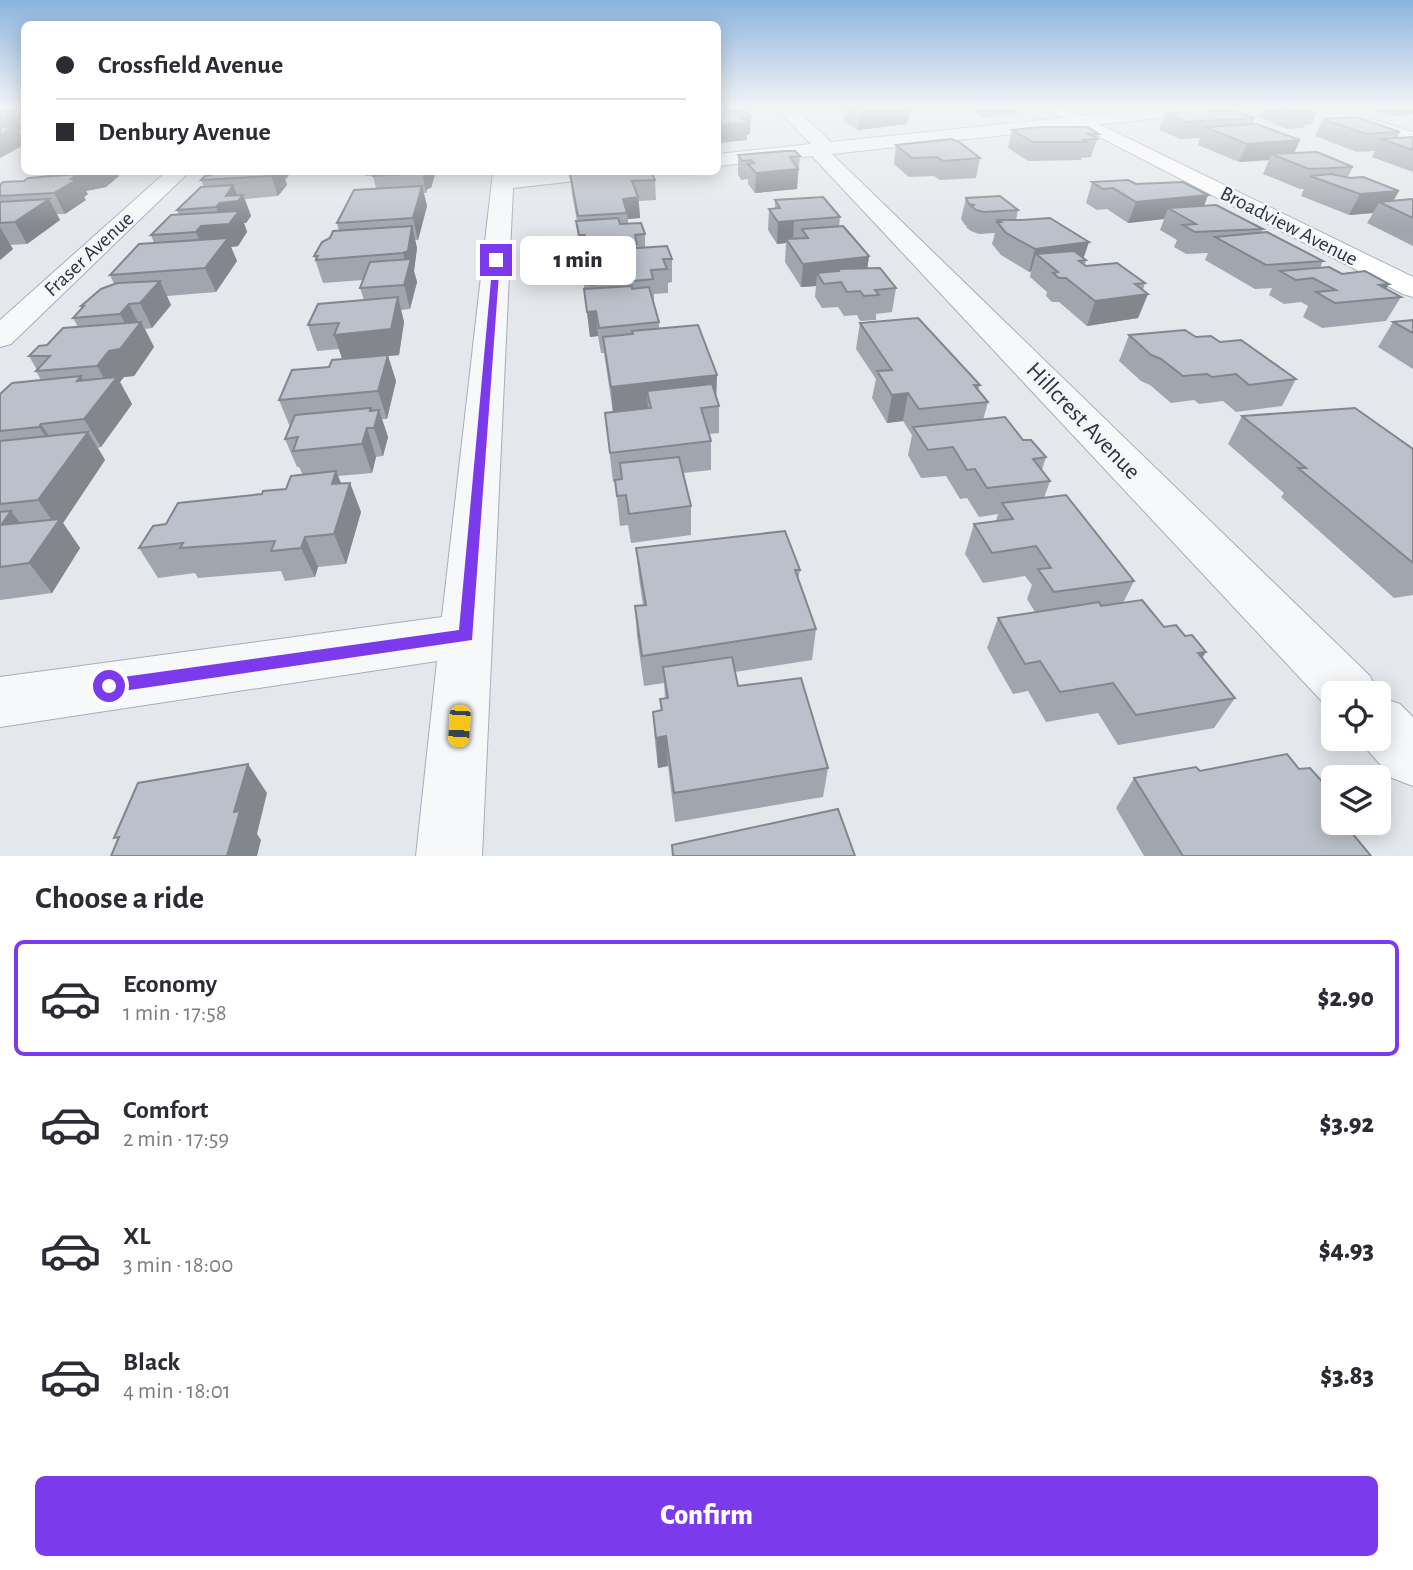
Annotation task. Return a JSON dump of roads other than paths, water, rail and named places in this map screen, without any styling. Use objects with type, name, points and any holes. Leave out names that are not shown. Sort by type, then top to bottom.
[{"type":"street","points":[[721,159],[831,148]]},
{"type":"street","name":"Broadview Avenue","points":[[1134,148],[1413,288]]},
{"type":"street","name":"Hillcrest Avenue","points":[[821,149],[1338,681]]},
{"type":"street","name":"Fraser Avenue","points":[[0,337],[175,175]]},
{"type":"street","points":[[449,856],[503,177],[543,175]]},
{"type":"street","points":[[0,702],[467,635]]},
{"type":"street","points":[[1391,735],[1413,758]]}]
